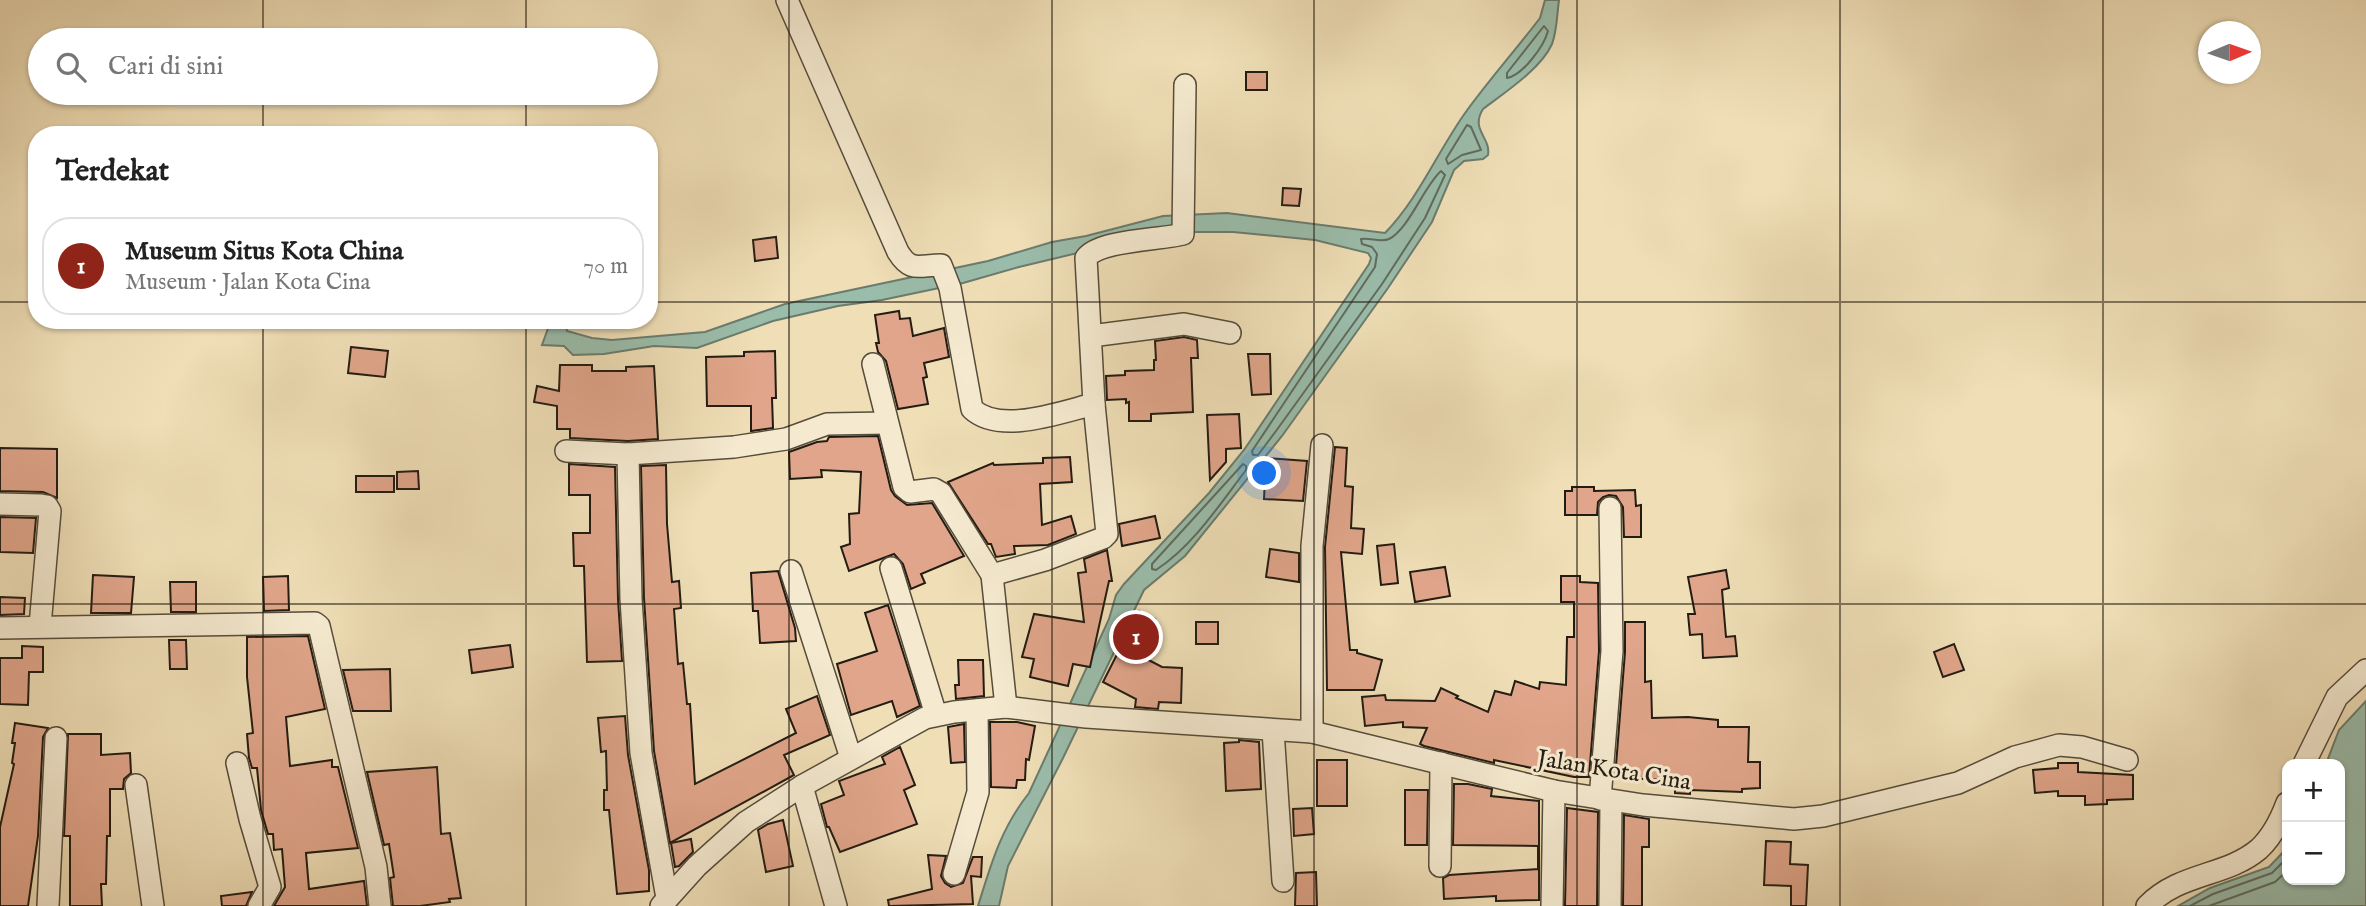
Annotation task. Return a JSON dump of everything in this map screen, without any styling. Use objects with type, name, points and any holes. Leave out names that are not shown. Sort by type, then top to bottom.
[{"type":"street","points":[[787,0],[898,252],[904,262],[911,266],[942,265],[950,288],[970,401],[975,412],[990,420],[1007,421],[1032,419],[1094,404]]},
{"type":"street","points":[[992,575],[1045,560],[1103,538],[1107,534],[1094,404],[1085,262],[1087,255],[1108,246],[1183,234],[1185,85]]},
{"type":"street","points":[[1091,336],[1184,324],[1230,334]]},
{"type":"street","points":[[873,364],[904,487],[910,492],[934,489],[941,493],[992,575],[1006,707]]},
{"type":"street","points":[[566,451],[628,454],[769,442],[836,423],[887,423]]},
{"type":"street","points":[[1312,732],[1312,546],[1322,445]]},
{"type":"street","points":[[628,454],[631,599],[640,753],[664,902]]},
{"type":"street","points":[[0,504],[41,505],[47,506],[50,511],[40,626]]},
{"type":"street","points":[[1610,508],[1612,651],[1605,800],[1610,906]]},
{"type":"street","points":[[891,568],[936,715]]},
{"type":"street","points":[[791,571],[851,758]]},
{"type":"street","points":[[0,628],[314,623],[319,626],[376,867],[380,906]]},
{"type":"street","points":[[2306,759],[2337,697],[2366,670]]},
{"type":"street","name":"Jalan Kota Cina","points":[[664,902],[697,866],[746,822],[851,758],[905,728],[936,715],[1006,707],[1086,717],[1312,732],[1554,791],[1605,800],[1794,819],[1810,818],[1958,783],[2014,757],[2059,745],[2082,747],[2127,760]]},
{"type":"street","points":[[954,874],[978,792],[978,710]]},
{"type":"street","points":[[1273,730],[1283,881]]},
{"type":"street","points":[[48,906],[56,738]]},
{"type":"street","points":[[237,763],[270,887],[259,906]]},
{"type":"street","points":[[1440,866],[1441,763]]},
{"type":"street","points":[[136,785],[153,906]]},
{"type":"street","points":[[802,786],[836,906]]},
{"type":"street","points":[[1552,906],[1554,791]]},
{"type":"street","points":[[2147,906],[2172,886],[2228,867],[2258,849],[2272,832],[2282,813]]},
{"type":"water","points":[[1545,0],[1559,0],[1556,28],[1547,53],[1531,71],[1483,109],[1479,123],[1487,143],[1488,155],[1483,159],[1464,161],[1454,170],[1432,222],[1282,436],[1185,556],[1144,590],[1008,866],[999,906],[978,906],[1004,833],[1029,793],[1109,619],[1116,595],[1209,493],[1244,450],[1369,264],[1371,258],[1368,253],[1315,240],[1233,232],[1165,232],[963,283],[773,321],[697,348],[654,346],[604,354],[573,355],[564,346],[542,345],[548,329],[567,329],[592,338],[612,340],[705,332],[785,304],[988,261],[1052,242],[1163,216],[1227,213],[1385,233],[1417,191],[1463,116],[1540,18]]},
{"type":"water","points":[[2366,701],[2366,906],[2178,906],[2210,888],[2269,867],[2282,853],[2282,885],[2345,885],[2345,759],[2328,759],[2339,730]]},
{"type":"building","points":[[1246,72],[1267,72],[1267,90],[1246,90]]},
{"type":"building","points":[[1283,188],[1301,189],[1299,206],[1282,205]]},
{"type":"building","points":[[776,237],[778,258],[755,261],[753,240]]},
{"type":"building","points":[[899,311],[900,319],[910,318],[913,336],[944,328],[949,357],[924,363],[927,377],[923,378],[928,404],[898,409],[886,361],[878,352],[875,315]]},
{"type":"building","points":[[1184,337],[1197,340],[1198,358],[1191,358],[1193,412],[1151,414],[1151,421],[1129,421],[1129,402],[1126,403],[1126,399],[1107,400],[1106,376],[1125,375],[1125,371],[1154,370],[1155,341]]},
{"type":"building","points":[[351,347],[388,351],[385,377],[348,373]]},
{"type":"building","points":[[775,351],[776,398],[772,398],[773,428],[751,431],[751,406],[707,406],[706,357],[744,356],[744,352]]},
{"type":"building","points":[[1248,354],[1270,354],[1271,394],[1252,395]]},
{"type":"building","points":[[560,365],[592,365],[592,371],[626,371],[626,367],[654,366],[658,439],[628,441],[570,438],[570,429],[557,429],[557,406],[534,402],[537,386],[559,391]]},
{"type":"building","points":[[1239,414],[1241,448],[1226,449],[1226,462],[1210,480],[1207,415]]},
{"type":"building","points":[[878,436],[891,490],[895,496],[907,505],[932,503],[964,556],[921,574],[925,583],[911,589],[903,564],[894,554],[849,571],[841,547],[850,544],[849,514],[859,513],[861,472],[821,470],[822,477],[790,479],[789,452],[827,441],[829,437]]},
{"type":"building","points":[[1335,447],[1347,448],[1345,486],[1353,487],[1351,528],[1364,529],[1362,554],[1341,552],[1350,650],[1382,660],[1374,690],[1327,690],[1325,547]]},
{"type":"building","points":[[0,448],[57,449],[57,498],[43,492],[0,491]]},
{"type":"building","points":[[1070,457],[1072,482],[1040,484],[1042,525],[1071,516],[1076,534],[1048,545],[1014,546],[1015,554],[996,557],[991,544],[988,544],[948,482],[993,463],[1043,463],[1043,458]]},
{"type":"building","points":[[1266,458],[1307,461],[1303,501],[1264,499]]},
{"type":"building","points":[[569,464],[615,467],[622,661],[587,662],[584,566],[574,566],[573,533],[590,533],[590,495],[569,495]]},
{"type":"building","points":[[666,465],[672,582],[679,581],[681,608],[674,609],[678,664],[683,663],[687,704],[690,704],[695,784],[796,733],[786,709],[817,696],[830,735],[784,755],[794,775],[670,843],[654,751],[644,598],[641,466]]},
{"type":"building","points":[[418,471],[419,489],[397,489],[397,472]]},
{"type":"building","points":[[356,476],[394,476],[394,492],[356,492]]},
{"type":"building","points":[[1572,487],[1594,487],[1594,491],[1635,490],[1636,506],[1641,505],[1641,537],[1624,537],[1623,507],[1616,496],[1603,497],[1598,502],[1597,515],[1565,515],[1565,491],[1572,491]]},
{"type":"building","points":[[1155,516],[1160,538],[1122,546],[1119,524]]},
{"type":"building","points":[[0,517],[36,518],[33,553],[0,552]]},
{"type":"building","points":[[1394,544],[1398,583],[1381,585],[1377,546]]},
{"type":"building","points":[[1270,549],[1299,553],[1299,582],[1266,577]]},
{"type":"building","points":[[1107,550],[1112,581],[1109,581],[1090,667],[1073,664],[1068,686],[1030,677],[1034,659],[1022,657],[1034,614],[1084,622],[1078,573],[1086,572],[1084,559]]},
{"type":"building","points":[[1445,567],[1450,596],[1415,602],[1410,572]]},
{"type":"building","points":[[1726,570],[1729,588],[1722,590],[1726,637],[1735,636],[1737,656],[1703,658],[1702,634],[1690,635],[1688,614],[1695,614],[1688,577]]},
{"type":"building","points":[[778,571],[795,628],[796,641],[760,643],[758,611],[753,611],[751,573]]},
{"type":"building","points":[[93,575],[134,577],[131,613],[91,613]]},
{"type":"building","points":[[288,576],[289,610],[264,611],[263,577]]},
{"type":"building","points":[[1561,576],[1580,576],[1580,582],[1598,583],[1599,651],[1589,777],[1574,777],[1494,760],[1494,763],[1424,746],[1420,744],[1427,728],[1403,727],[1403,722],[1365,726],[1362,697],[1385,695],[1386,700],[1435,701],[1441,688],[1488,712],[1495,691],[1511,695],[1515,681],[1539,689],[1540,682],[1566,685],[1567,637],[1574,637],[1574,602],[1561,602]]},
{"type":"building","points":[[170,582],[196,582],[196,612],[171,612]]},
{"type":"building","points":[[0,597],[25,598],[24,614],[0,615]]},
{"type":"building","points":[[888,605],[920,706],[897,717],[892,701],[851,715],[837,664],[877,651],[865,613]]},
{"type":"building","points":[[1139,611],[1155,619],[1137,654],[1162,667],[1182,668],[1181,703],[1159,702],[1158,709],[1135,707],[1136,699],[1103,682]]},
{"type":"building","points":[[1196,622],[1218,622],[1218,644],[1196,644]]},
{"type":"building","points":[[1625,622],[1645,622],[1645,682],[1651,681],[1652,718],[1688,717],[1718,720],[1718,727],[1749,727],[1748,762],[1760,762],[1760,788],[1742,789],[1742,792],[1690,790],[1690,794],[1675,793],[1675,780],[1615,778]]},
{"type":"building","points":[[308,636],[325,709],[286,717],[290,766],[332,760],[332,767],[338,767],[358,848],[306,853],[309,889],[364,881],[367,906],[274,906],[285,887],[282,849],[274,850],[273,834],[268,834],[261,810],[257,768],[252,768],[249,758],[247,734],[253,733],[247,677],[247,637]]},
{"type":"building","points":[[169,640],[186,640],[187,669],[170,669]]},
{"type":"building","points":[[1954,644],[1964,670],[1943,677],[1934,652]]},
{"type":"building","points":[[510,645],[513,667],[472,673],[469,650]]},
{"type":"building","points":[[22,646],[43,647],[43,672],[29,672],[28,705],[0,704],[0,658],[22,658]]},
{"type":"building","points":[[958,660],[983,660],[984,696],[956,699],[955,685],[959,685]]},
{"type":"building","points":[[390,669],[391,711],[353,711],[343,670]]},
{"type":"building","points":[[625,716],[628,755],[649,870],[649,891],[617,894],[609,810],[604,810],[604,790],[607,790],[606,751],[601,752],[598,718]]},
{"type":"building","points":[[990,722],[1017,722],[1035,726],[1029,760],[1026,759],[1025,780],[1017,780],[1016,788],[991,787]]},
{"type":"building","points":[[15,723],[48,728],[43,737],[38,836],[28,906],[0,906],[0,827],[14,764],[15,743],[12,743]]},
{"type":"building","points":[[964,724],[965,762],[951,763],[948,727]]},
{"type":"building","points":[[68,734],[101,734],[101,755],[130,753],[131,773],[124,779],[123,789],[110,789],[110,836],[107,836],[106,884],[101,884],[102,906],[70,906],[70,836],[64,836]]},
{"type":"building","points":[[1239,740],[1259,742],[1261,789],[1226,791],[1224,743]]},
{"type":"building","points":[[900,747],[915,785],[904,790],[917,824],[840,852],[827,827],[821,804],[844,795],[839,781],[885,764],[882,757]]},
{"type":"building","points":[[1317,760],[1347,760],[1347,806],[1317,806]]},
{"type":"building","points":[[2058,763],[2078,763],[2078,772],[2133,775],[2133,799],[2107,800],[2107,804],[2085,805],[2085,796],[2058,796],[2058,791],[2035,793],[2033,770],[2058,768]]},
{"type":"building","points":[[437,767],[441,834],[450,833],[461,898],[420,906],[393,906],[390,878],[394,877],[389,844],[384,845],[367,772]]},
{"type":"building","points":[[1454,784],[1492,789],[1491,796],[1539,801],[1539,900],[1496,901],[1496,896],[1444,899],[1443,878],[1449,875],[1538,869],[1538,846],[1453,845]]},
{"type":"building","points":[[1405,790],[1428,790],[1427,845],[1405,845]]},
{"type":"building","points":[[1312,808],[1314,834],[1294,836],[1293,809]]},
{"type":"building","points":[[1567,808],[1598,812],[1597,906],[1565,906]]},
{"type":"building","points":[[1624,815],[1649,819],[1649,847],[1642,847],[1642,906],[1623,906]]},
{"type":"building","points":[[783,820],[793,866],[766,872],[758,830]]},
{"type":"building","points":[[691,839],[693,852],[675,867],[671,843]]},
{"type":"building","points":[[1766,841],[1791,842],[1790,864],[1808,865],[1806,906],[1791,906],[1791,886],[1764,885]]},
{"type":"building","points":[[928,855],[946,856],[941,876],[951,887],[963,883],[973,857],[982,857],[981,877],[971,876],[973,904],[889,906],[888,900],[932,889]]},
{"type":"building","points":[[1316,872],[1317,906],[1295,906],[1296,873]]},
{"type":"building","points":[[252,892],[246,906],[222,906],[221,896]]},
{"type":"place","name":"Museum Situs Kota China","points":[[1136,637]]}]
